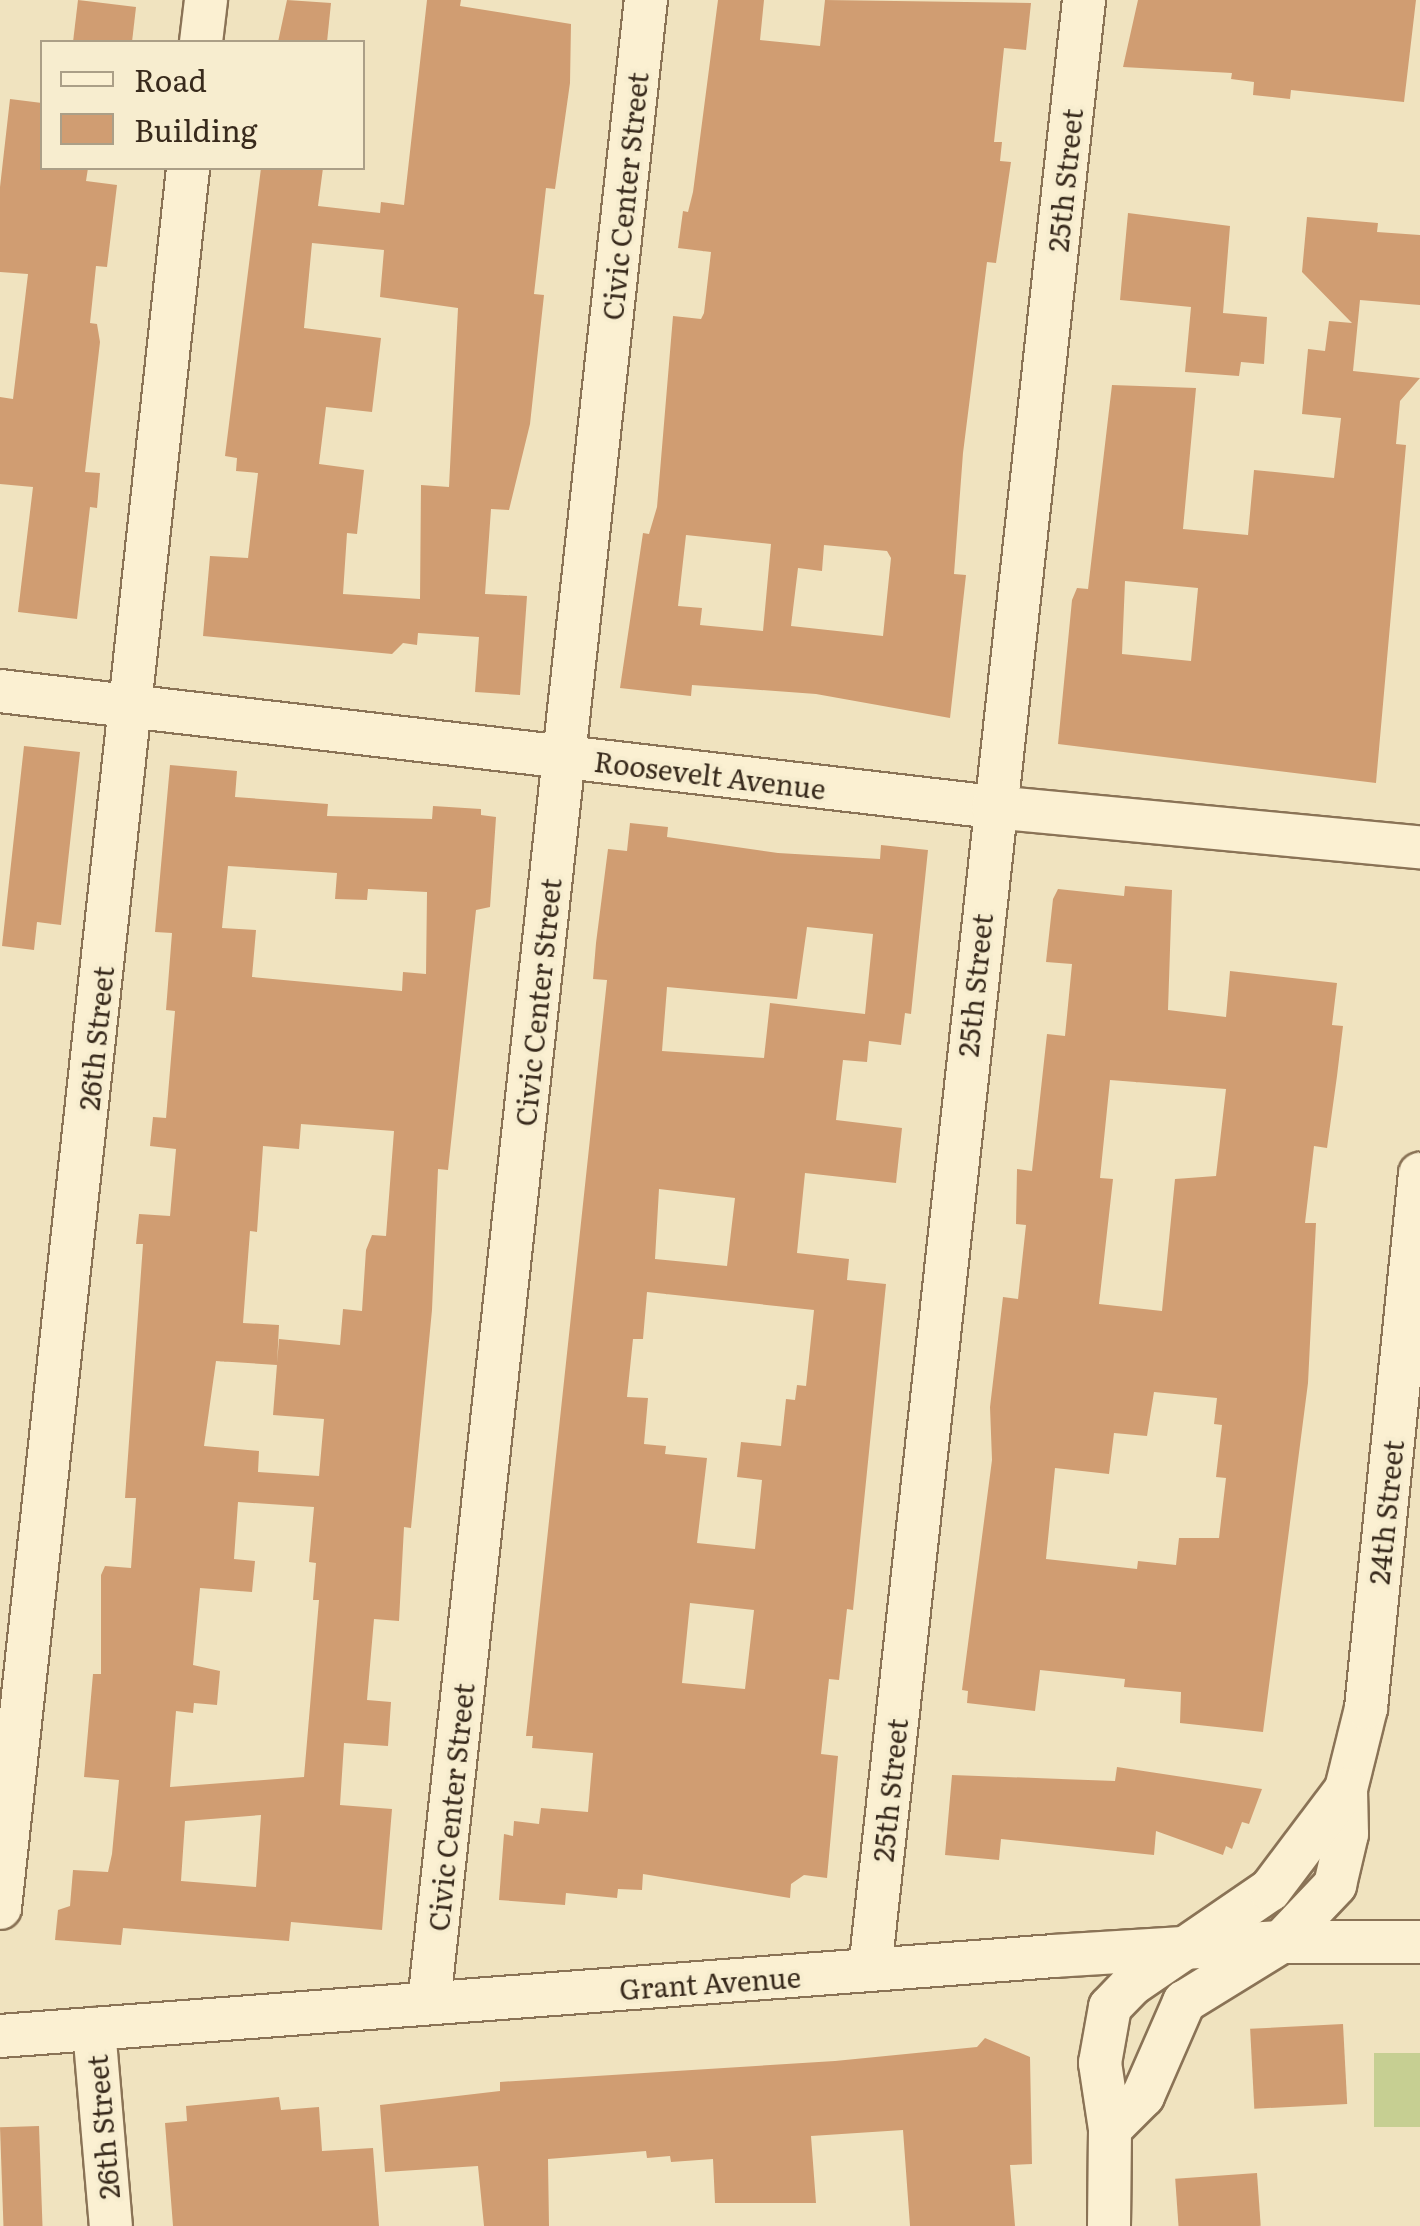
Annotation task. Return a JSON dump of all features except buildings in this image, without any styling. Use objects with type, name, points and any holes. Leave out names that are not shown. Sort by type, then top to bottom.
[{"type":"street","points":[[201,40],[206,0]]},
{"type":"street","name":"Civic Center Street","points":[[429,2003],[646,0]]},
{"type":"street","name":"25th Street","points":[[870,1970],[993,807],[1084,0]]},
{"type":"street","name":"26th Street","points":[[0,1908],[188,170]]},
{"type":"street","name":"Roosevelt Avenue","points":[[0,691],[993,807],[1420,848]]},
{"type":"street","name":"24th Street","points":[[1281,1942],[1335,1885],[1347,1834],[1346,1789],[1366,1708],[1402,1508],[1420,1174]]},
{"type":"street","name":"24th Street","points":[[1182,1948],[1270,1890],[1346,1789]]},
{"type":"street","points":[[1110,2130],[1143,2096],[1184,2002],[1281,1942]]},
{"type":"street","name":"Grant Avenue","points":[[0,2036],[1182,1948],[1281,1942],[1420,1942]]},
{"type":"street","points":[[1108,2226],[1110,2130],[1100,2062],[1110,2007],[1182,1948]]},
{"type":"street","name":"26th Street","points":[[94,2028],[111,2226]]},
{"type":"green space","points":[[1374,2053],[1420,2053],[1420,2127],[1374,2127]]}]
